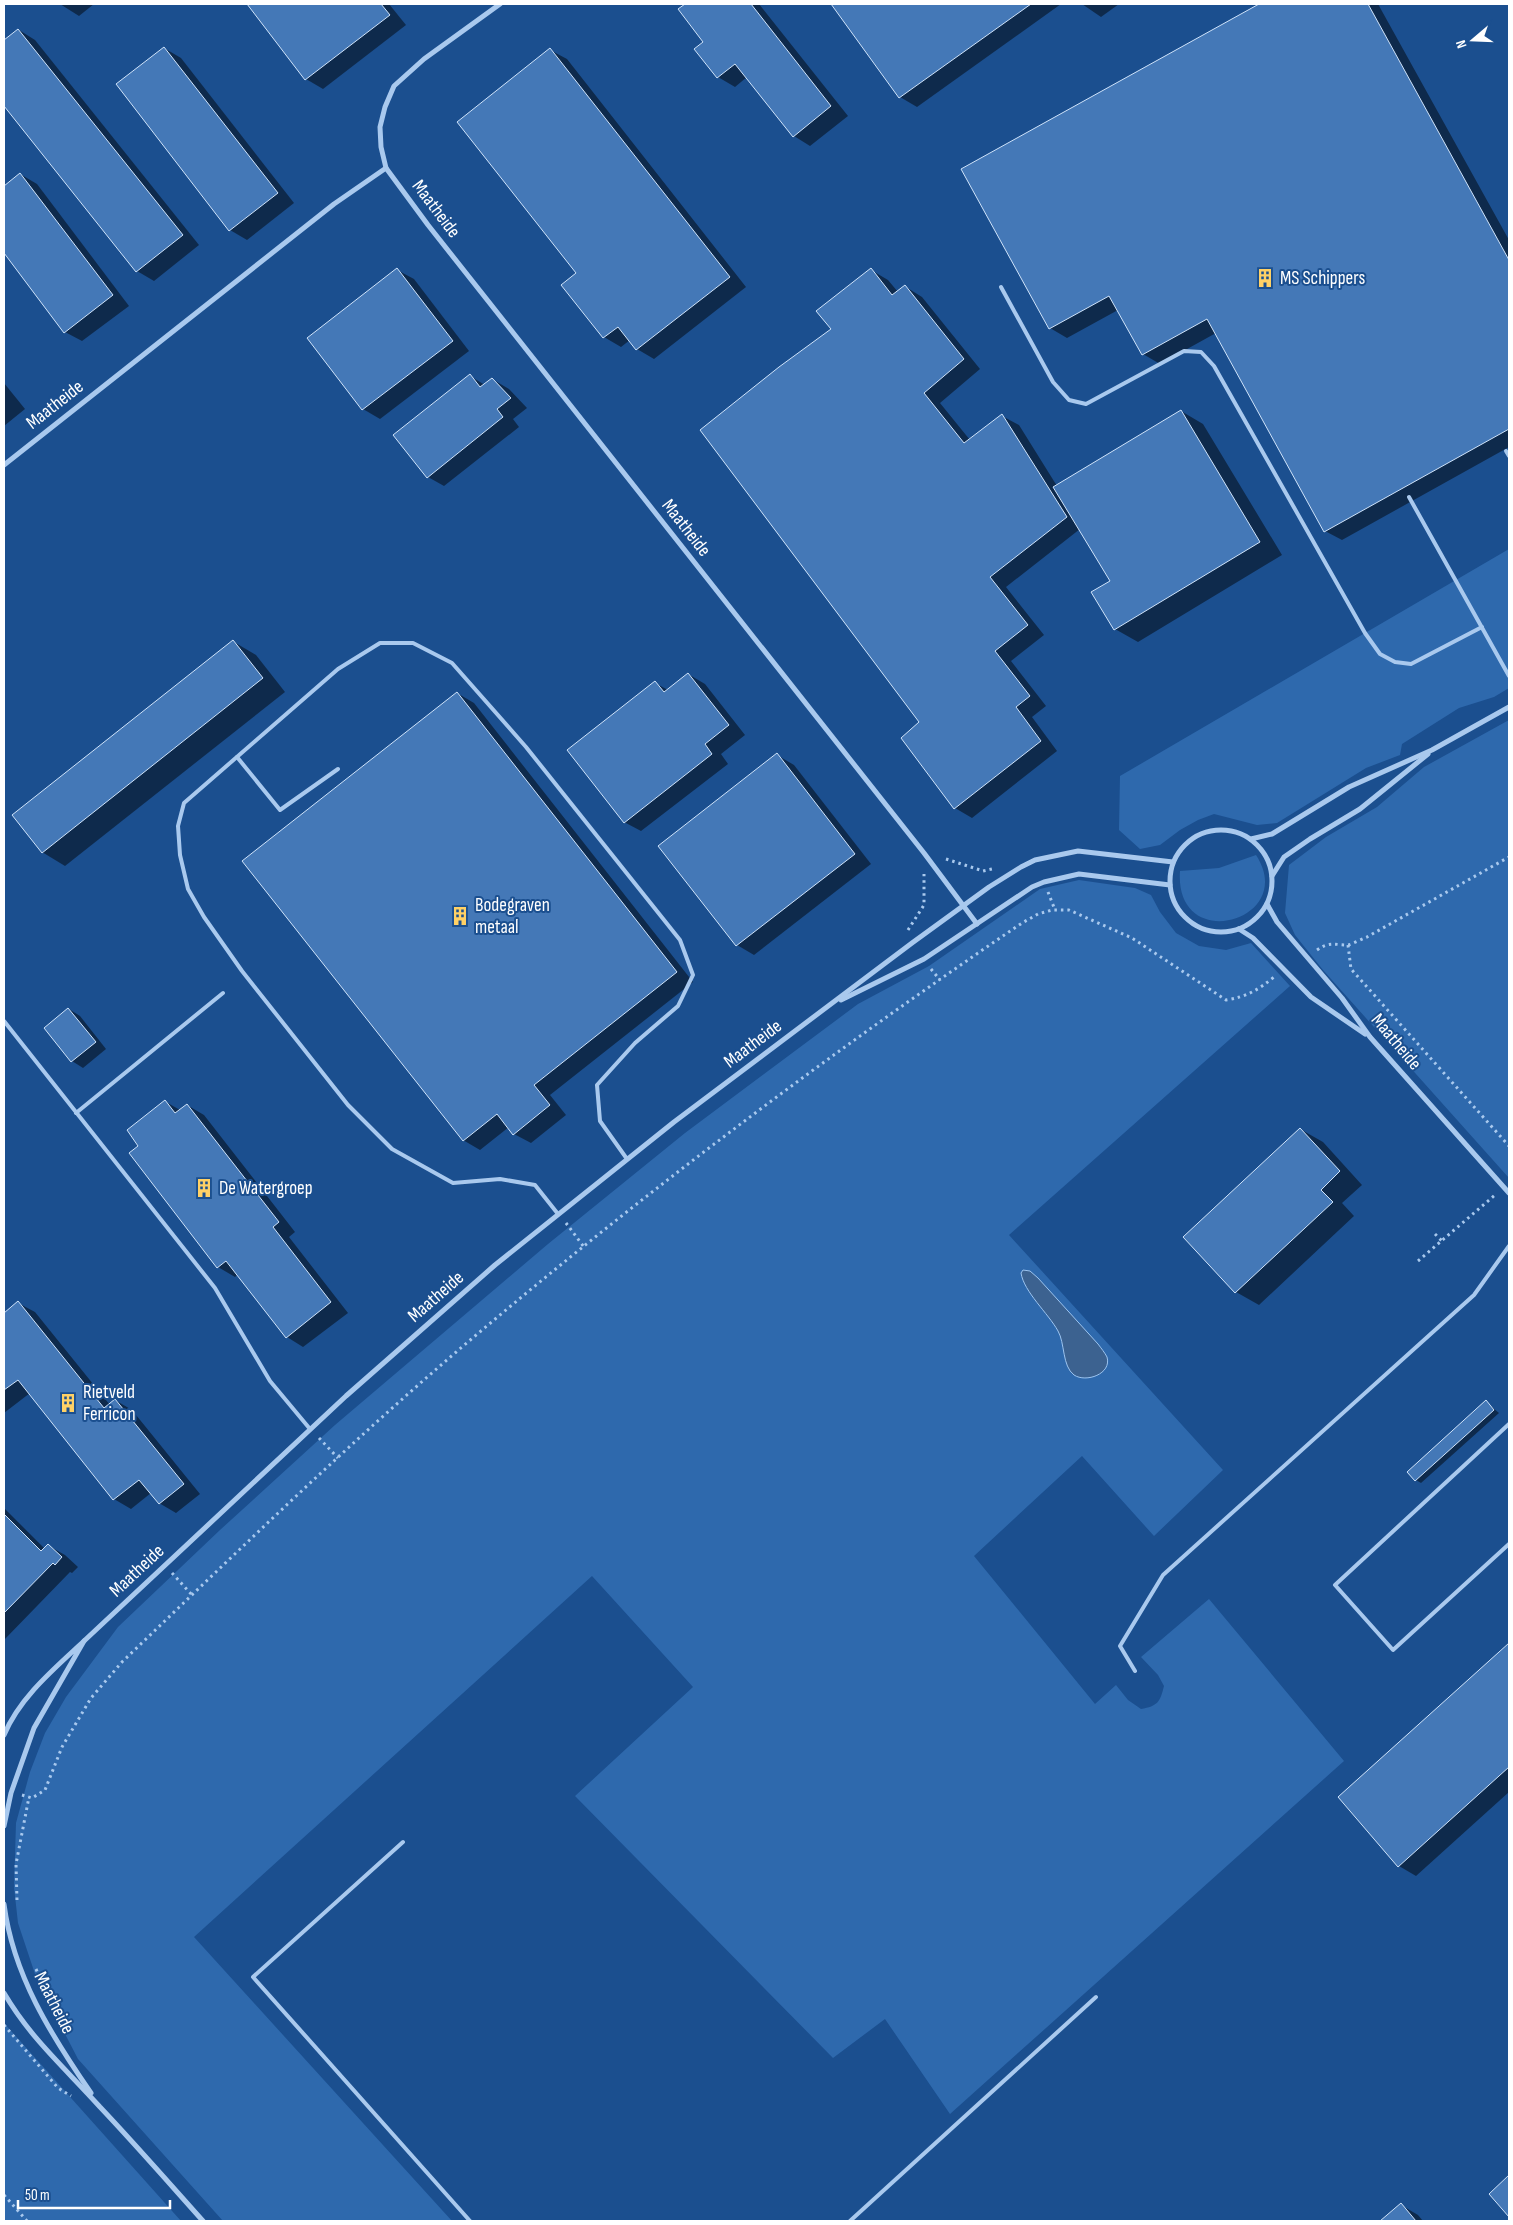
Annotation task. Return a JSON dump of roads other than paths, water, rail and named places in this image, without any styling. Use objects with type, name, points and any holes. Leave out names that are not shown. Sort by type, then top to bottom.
[{"type":"street","name":"Maatheide","points":[[500,4],[424,59],[394,86],[385,107],[380,127],[380,147],[386,168],[428,225],[918,845],[977,924]]},
{"type":"street","name":"Maatheide","points":[[4,465],[334,204],[386,168]]},
{"type":"street","points":[[1251,839],[1272,834],[1349,787],[1432,750],[1509,707]]},
{"type":"street","points":[[1272,876],[1284,857],[1310,838],[1360,809],[1432,750]]},
{"type":"street","points":[[1221,830],[1237,833],[1251,839],[1262,850],[1272,876],[1267,904],[1259,916],[1246,926],[1230,932],[1213,932],[1196,926],[1183,916],[1174,901],[1170,885],[1174,862],[1181,849],[1193,839],[1206,832],[1221,830]]},
{"type":"street","name":"Maatheide","points":[[4,1735],[10,1721],[41,1681],[310,1429],[480,1278],[674,1122],[964,906],[1021,866],[1035,860],[1078,851],[1174,862]]},
{"type":"street","name":"Maatheide","points":[[832,1005],[924,959],[1032,887],[1044,882],[1079,874],[1170,885]]},
{"type":"street","name":"Maatheide","points":[[1267,904],[1277,922],[1342,998],[1370,1037],[1509,1193]]},
{"type":"street","points":[[1238,929],[1253,938],[1311,997],[1370,1037]]},
{"type":"street","name":"Maatheide","points":[[4,1826],[11,1793],[34,1728],[84,1641]]},
{"type":"street","name":"Maatheide","points":[[4,1904],[6,1925],[17,1960],[37,2008],[58,2046],[100,2106]]},
{"type":"street","name":"Maatheide","points":[[4,1993],[25,2027],[54,2060],[100,2106],[203,2221]]},
{"type":"lane","points":[[1001,287],[1053,382],[1069,400],[1086,404],[1184,351],[1200,352],[1214,366],[1364,633],[1380,654],[1394,662],[1411,664],[1482,627]]},
{"type":"lane","points":[[1506,451],[1509,456]]},
{"type":"lane","points":[[1409,498],[1509,676]]},
{"type":"lane","points":[[558,1214],[535,1185],[500,1179],[453,1183],[392,1149],[348,1105],[242,972],[204,917],[188,889],[180,855],[178,826],[184,803],[338,669],[380,643],[413,644],[452,662],[526,747],[680,940],[693,975],[678,1006],[635,1043],[597,1085],[600,1120],[627,1159]]},
{"type":"lane","points":[[237,757],[280,810],[338,769]]},
{"type":"lane","points":[[76,1113],[223,994]]},
{"type":"lane","points":[[4,1021],[215,1288],[270,1381],[310,1429]]},
{"type":"lane","points":[[1135,1672],[1120,1646],[1163,1575],[1474,1295],[1509,1246]]},
{"type":"lane","points":[[1508,1427],[1335,1585],[1393,1650],[1509,1544]]},
{"type":"lane","points":[[403,1842],[253,1977],[470,2221]]},
{"type":"lane","points":[[850,2221],[1096,1997]]},
{"type":"place","name":"MS Schippers","points":[[1265,278]]},
{"type":"place","name":"Bodegraven metaal","points":[[460,916]]},
{"type":"place","name":"De Watergroep","points":[[204,1188]]},
{"type":"place","name":"Rietveld Ferricon","points":[[68,1403]]}]
